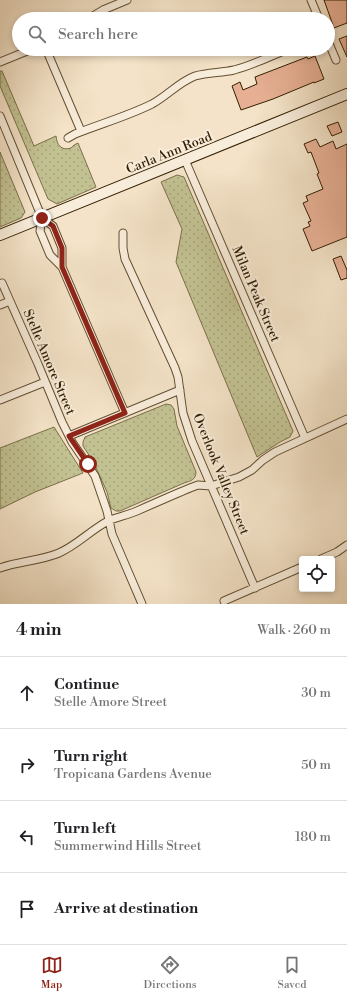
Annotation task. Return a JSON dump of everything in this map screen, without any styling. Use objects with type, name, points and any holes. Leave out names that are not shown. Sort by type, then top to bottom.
[{"type":"street","points":[[100,12],[127,0]]},
{"type":"street","points":[[311,0],[316,12]]},
{"type":"street","points":[[0,62],[15,56]]},
{"type":"street","points":[[49,56],[80,131]]},
{"type":"street","points":[[68,138],[80,131],[145,107],[165,96],[182,83],[196,76],[205,73],[241,68],[271,56]]},
{"type":"street","points":[[334,56],[336,60]]},
{"type":"street","name":"Carla Ann Road","points":[[0,235],[347,94]]},
{"type":"street","points":[[0,116],[42,218],[40,231],[50,255],[62,267],[125,413]]},
{"type":"street","name":"Milan Peak Street","points":[[185,160],[305,438]]},
{"type":"street","points":[[42,218],[53,226],[62,248],[62,267]]},
{"type":"street","name":"Overlook Valley Street","points":[[123,233],[125,259],[175,368],[178,377],[183,413],[187,425],[211,486],[255,588]]},
{"type":"street","name":"Stelle Amore Street","points":[[2,283],[62,422],[69,436],[95,476],[112,534],[142,604]]},
{"type":"street","points":[[0,305],[10,301]]},
{"type":"street","points":[[0,400],[46,382]]},
{"type":"street","points":[[69,436],[180,390]]},
{"type":"street","points":[[0,568],[10,564],[37,560],[59,553],[109,521],[136,512],[190,488],[198,485],[211,486],[239,477],[252,470],[263,460],[276,452],[347,419]]},
{"type":"street","points":[[328,556],[347,545]]},
{"type":"street","points":[[224,601],[299,568]]},
{"type":"shaded area","points":[[0,71],[2,71],[34,146],[56,136],[59,145],[65,149],[71,148],[78,143],[96,187],[57,204],[48,199],[0,86]]},
{"type":"shaded area","points":[[0,152],[25,212],[21,218],[0,227]]},
{"type":"shaded area","points":[[177,175],[184,177],[293,431],[290,437],[257,457],[176,262],[182,229],[161,182]]},
{"type":"shaded area","points":[[166,404],[171,405],[174,409],[177,426],[196,472],[195,477],[190,481],[120,511],[116,511],[111,508],[107,492],[94,463],[83,446],[85,437]]},
{"type":"shaded area","points":[[54,427],[83,473],[35,492],[0,509],[0,448]]},
{"type":"building","points":[[324,0],[347,0],[347,23],[335,28],[335,12],[328,12]]},
{"type":"building","points":[[347,36],[347,57],[339,39]]},
{"type":"building","points":[[315,56],[324,79],[241,110],[232,86],[240,82],[243,90],[257,84],[255,77],[307,57],[308,59]]},
{"type":"building","points":[[338,122],[342,132],[332,136],[327,126]]},
{"type":"building","points":[[316,139],[320,147],[333,141],[336,149],[347,144],[347,237],[312,251],[303,229],[310,226],[308,222],[311,221],[303,203],[308,201],[306,196],[323,189],[311,152],[308,153],[304,144]]},
{"type":"building","points":[[341,256],[347,270],[347,278],[341,280],[333,259]]},
{"type":"route","points":[[42,218],[53,226],[62,248],[62,267],[125,413],[69,436],[88,464]]}]
